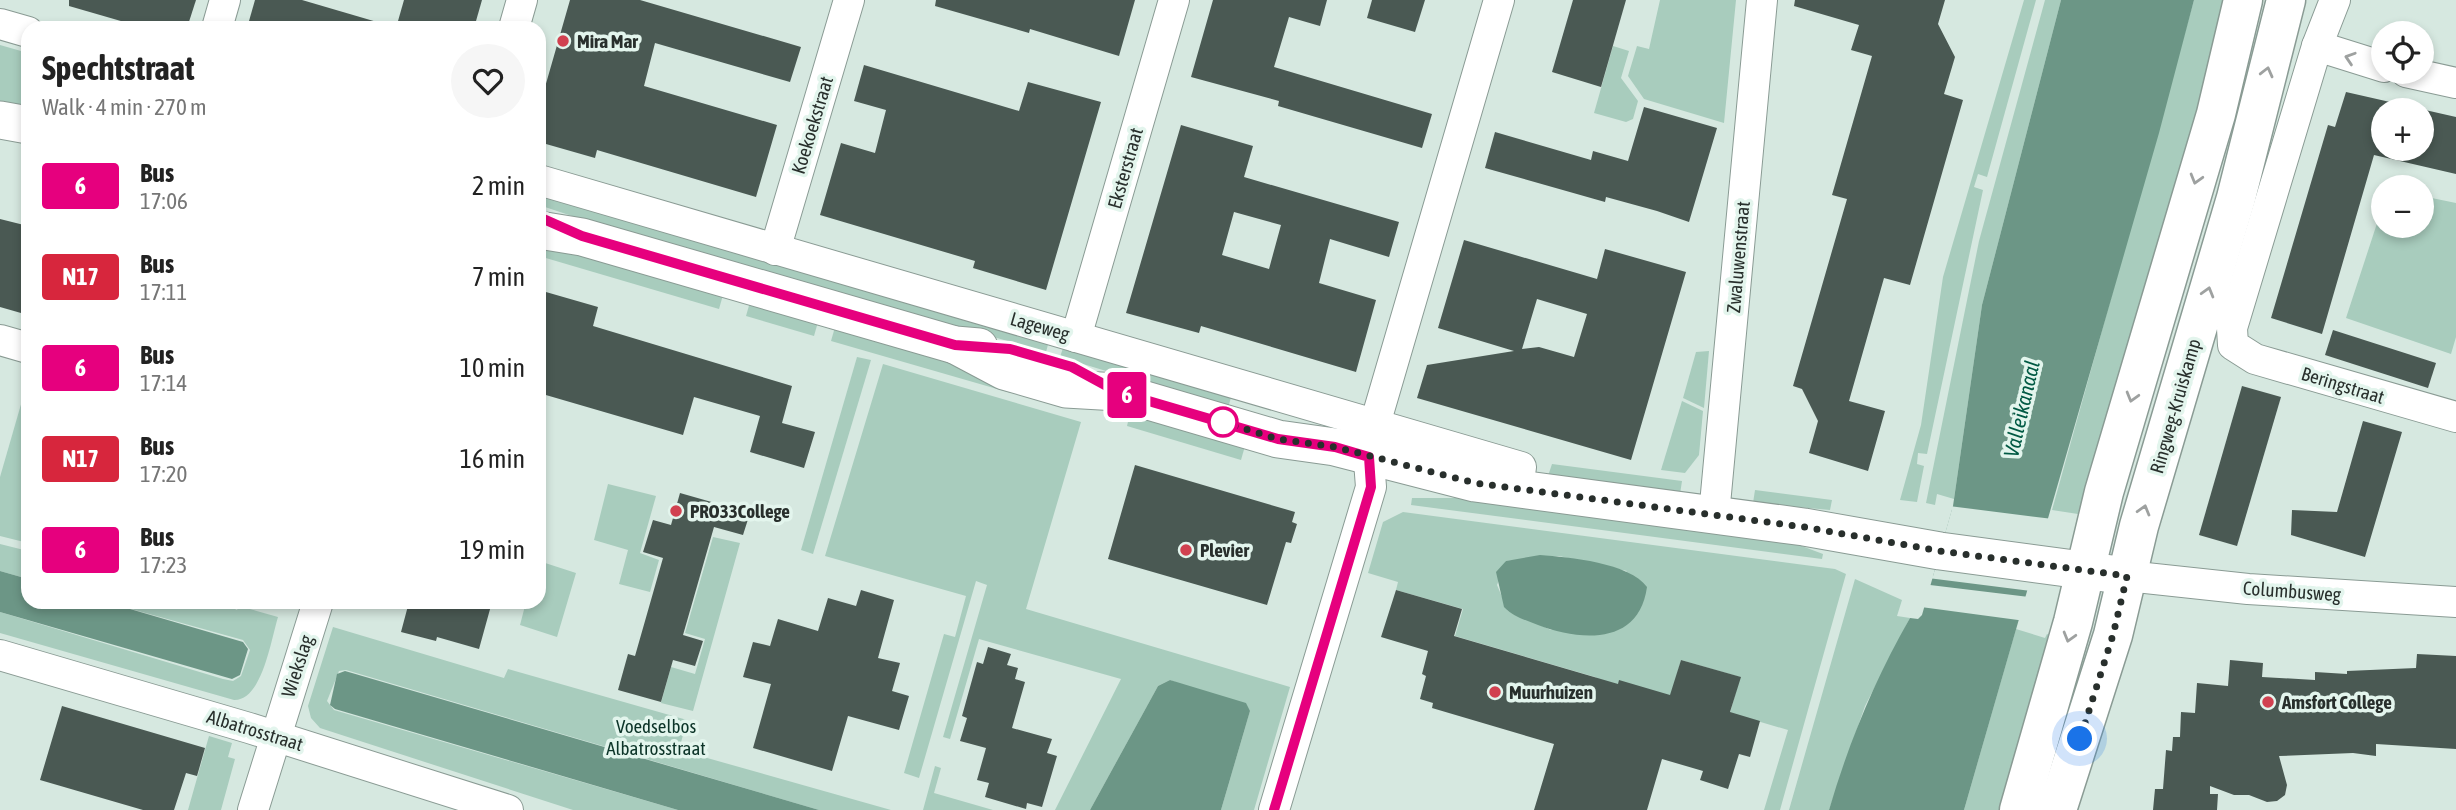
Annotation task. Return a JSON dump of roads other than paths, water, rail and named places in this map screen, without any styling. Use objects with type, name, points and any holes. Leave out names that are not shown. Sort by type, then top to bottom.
[{"type":"main road","points":[[2019,810],[2086,571],[2104,492],[2216,114],[2243,0]]},
{"type":"main road","name":"Ringweg-Kruiskamp","points":[[2057,810],[2113,635],[2127,576],[2236,198],[2286,0]]},
{"type":"street","points":[[218,21],[225,0]]},
{"type":"street","points":[[516,21],[522,0]]},
{"type":"street","name":"Koekoekstraat","points":[[775,250],[849,0]]},
{"type":"street","name":"Eksterstraat","points":[[1076,337],[1174,0]]},
{"type":"street","points":[[1274,810],[1369,495],[1371,453],[1499,0]]},
{"type":"street","name":"Zwaluwenstraat","points":[[1714,515],[1762,0]]},
{"type":"street","name":"Ringweg-Kruiskamp","points":[[2233,345],[2232,328],[2317,47],[2335,0]]},
{"type":"street","points":[[0,24],[21,30]]},
{"type":"street","points":[[2317,47],[2371,62]]},
{"type":"street","points":[[2434,78],[2456,83]]},
{"type":"street","points":[[0,120],[21,124]]},
{"type":"street","name":"Lageweg","points":[[546,182],[1076,337],[1371,453],[1475,483],[1804,527],[1940,551],[2127,576]]},
{"type":"street","name":"Lageweg","points":[[546,220],[582,236],[955,345],[1010,349],[1072,367],[1118,392],[1278,439],[1371,453],[1521,467],[1518,488]]},
{"type":"street","name":"Lageweg","points":[[546,231],[582,236]]},
{"type":"street","points":[[0,340],[21,346]]},
{"type":"street","name":"Beringstraat","points":[[2233,345],[2255,359],[2455,414]]},
{"type":"street","name":"Columbusweg","points":[[2127,576],[2248,589],[2456,603]]},
{"type":"street","name":"Wiekslag","points":[[253,810],[316,609]]},
{"type":"street","name":"Albatrosstraat","points":[[0,655],[275,736],[508,810]]},
{"type":"water","name":"Valleikanaal","points":[[2061,0],[2194,0],[2159,133],[1964,810],[1829,810],[1854,735],[1885,664],[1910,618],[1918,619],[1922,615],[1953,506],[1982,305]]},
{"type":"water","points":[[1540,555],[1598,563],[1627,572],[1647,587],[1642,606],[1632,620],[1620,629],[1589,636],[1554,630],[1516,616],[1504,607],[1496,572],[1506,561]]},
{"type":"water","points":[[0,571],[21,577],[21,609],[130,609],[243,642],[248,649],[240,675],[232,679],[0,612]]},
{"type":"water","points":[[345,671],[819,810],[678,810],[335,709],[330,705],[337,674]]},
{"type":"water","points":[[1170,680],[1246,703],[1250,711],[1221,810],[1090,810],[1158,686]]},
{"type":"place","name":"Mira Mar","points":[[563,41]]},
{"type":"place","name":"PRO33College","points":[[676,511]]},
{"type":"place","name":"Plevier","points":[[1186,550]]},
{"type":"place","name":"Muurhuizen","points":[[1495,692]]},
{"type":"place","name":"Amsfort College","points":[[2268,702]]},
{"type":"park label","name":"Voedselbos Albatrosstraat","points":[[656,737]]}]
